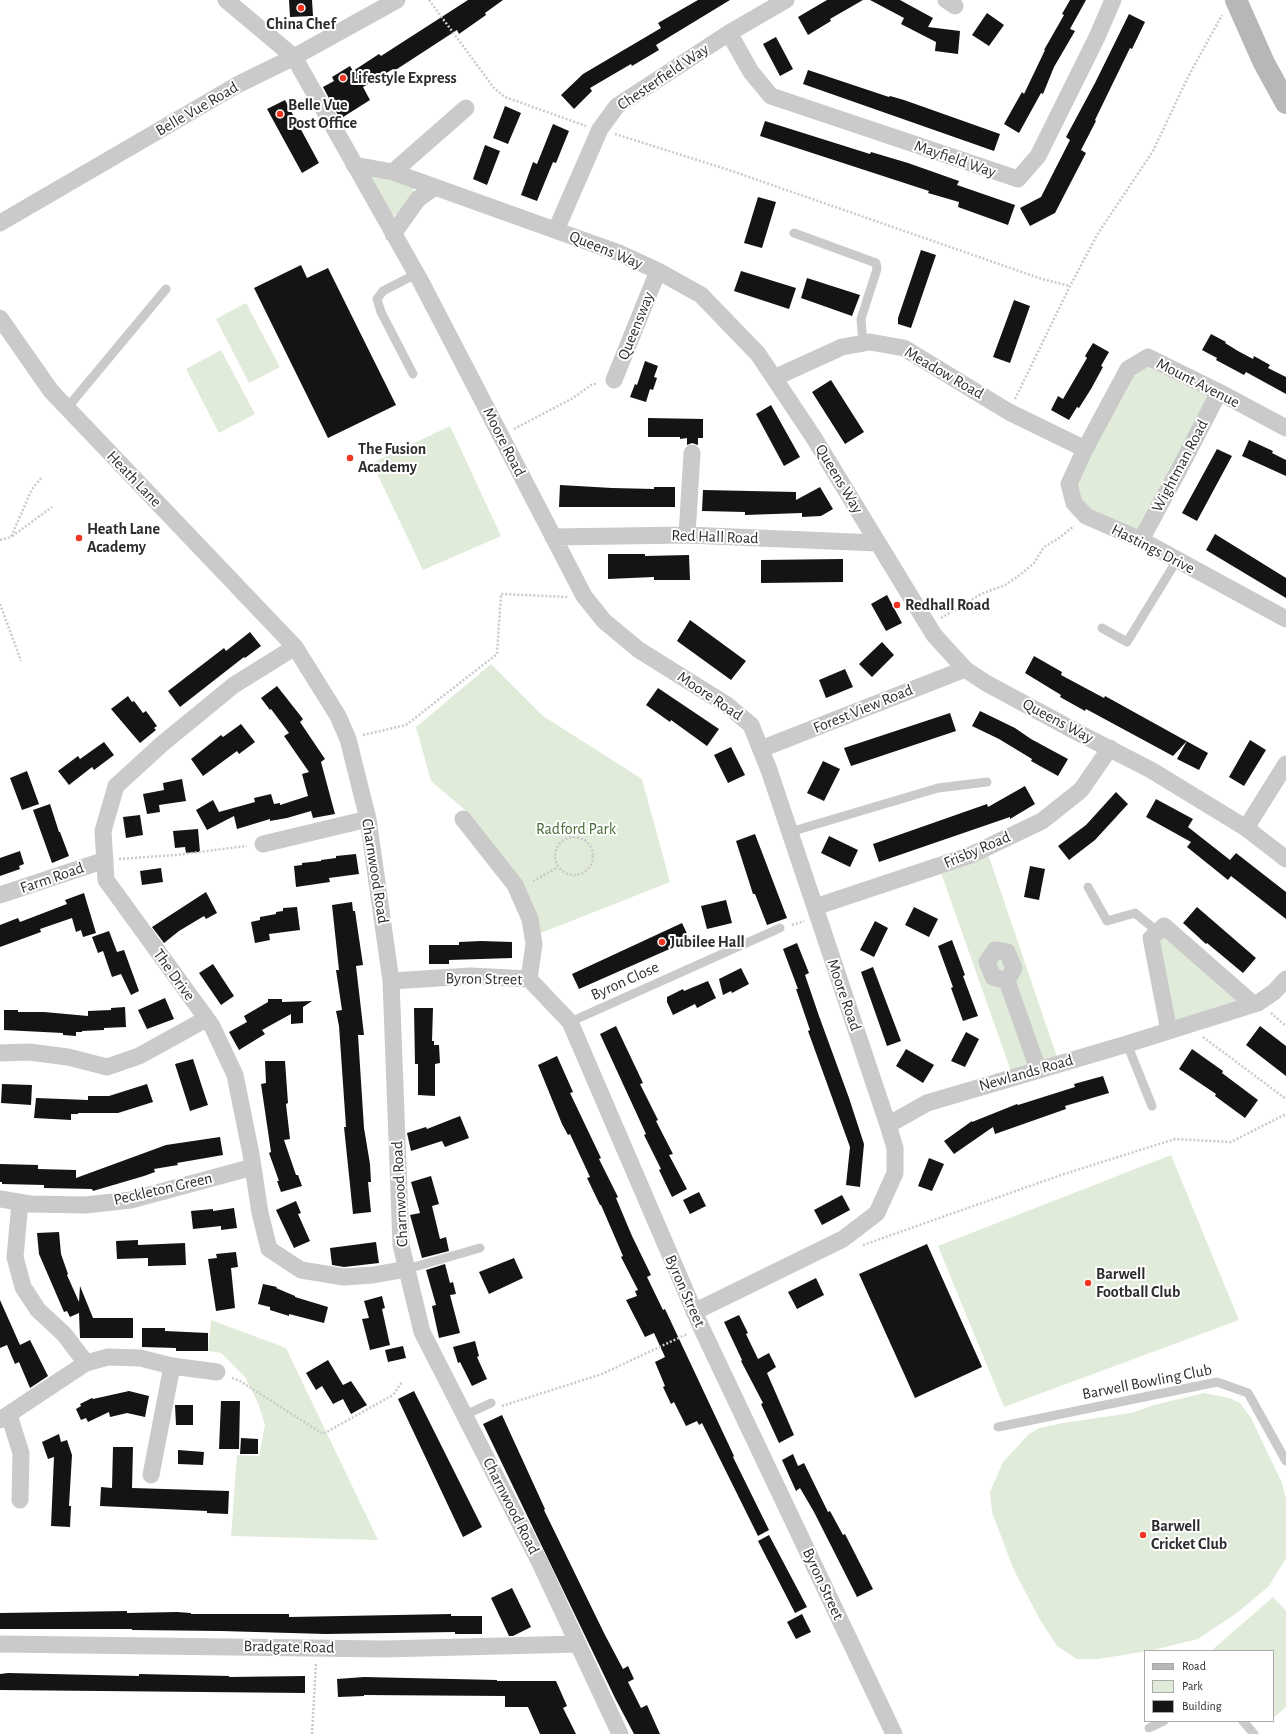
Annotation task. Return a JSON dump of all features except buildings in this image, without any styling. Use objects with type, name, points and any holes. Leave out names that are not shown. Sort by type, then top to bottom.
[{"type":"street","points":[[226,0],[294,57]]},
{"type":"street","name":"Belle Vue Road","points":[[0,223],[237,85],[294,57],[397,0]]},
{"type":"street","name":"Chesterfield Way","points":[[556,230],[600,129],[617,106],[729,33],[786,0]]},
{"type":"street","name":"Mayfield Way","points":[[729,33],[751,72],[771,96],[1018,179],[1038,156],[1097,38],[1113,0]]},
{"type":"street","points":[[1236,0],[1264,63],[1286,103]]},
{"type":"street","name":"Moore Road","points":[[294,57],[416,274],[584,596],[604,621],[639,650],[727,705],[751,725],[790,832],[888,1125],[895,1148],[895,1173],[877,1213],[842,1239],[698,1319]]},
{"type":"street","points":[[393,172],[466,108]]},
{"type":"street","name":"Queens Way","points":[[354,165],[393,172],[619,253],[658,271],[701,296],[758,354],[814,438],[934,635],[965,669],[986,683],[1151,770],[1246,828],[1286,859]]},
{"type":"street","points":[[393,234],[418,199],[435,187]]},
{"type":"street","name":"Queensway","points":[[614,380],[658,271]]},
{"type":"street","name":"Heath Lane","points":[[0,318],[51,391],[66,408],[295,647]]},
{"type":"street","name":"Meadow Road","points":[[774,378],[842,347],[870,342],[904,348],[1009,412],[1085,449]]},
{"type":"street","name":"Mount Avenue","points":[[1085,449],[1128,369],[1148,357],[1219,392],[1286,428]]},
{"type":"street","name":"Wightman Road","points":[[1141,540],[1219,392]]},
{"type":"street","name":"Hastings Drive","points":[[1085,449],[1069,484],[1074,503],[1086,516],[1141,540],[1286,619]]},
{"type":"street","points":[[686,535],[692,453]]},
{"type":"street","name":"Red Hall Road","points":[[553,537],[686,535],[877,543]]},
{"type":"street","name":"Charnwood Road","points":[[295,647],[338,716],[348,739],[368,819],[391,981],[400,1245],[422,1332],[540,1562],[620,1734]]},
{"type":"street","name":"The Drive","points":[[295,647],[234,685],[162,744],[116,786],[103,831],[106,880],[212,1026],[235,1075],[253,1167],[260,1213],[269,1249],[301,1270],[344,1277],[373,1275],[407,1269]]},
{"type":"street","name":"Forest View Road","points":[[761,749],[965,669]]},
{"type":"street","name":"Frisby Road","points":[[816,912],[971,855],[1042,821],[1081,790],[1110,748]]},
{"type":"street","points":[[1246,828],[1286,764]]},
{"type":"street","points":[[263,844],[368,819]]},
{"type":"street","points":[[463,820],[515,885],[529,916],[534,944],[529,979]]},
{"type":"street","name":"Farm Road","points":[[0,895],[105,860]]},
{"type":"street","points":[[1169,1032],[1151,938],[1164,926],[1253,1004]]},
{"type":"street","name":"Byron Street","points":[[391,981],[471,976],[529,979],[570,1022],[698,1319],[894,1734]]},
{"type":"street","name":"Newlands Road","points":[[888,1125],[927,1103],[1038,1069],[1169,1032],[1258,1003],[1274,992],[1286,979]]},
{"type":"street","points":[[1007,981],[1038,1069]]},
{"type":"street","points":[[0,1053],[29,1052],[68,1057],[107,1067],[139,1056],[206,1018]]},
{"type":"street","name":"Peckleton Green","points":[[0,1199],[30,1204],[85,1205],[131,1200],[253,1167]]},
{"type":"street","points":[[20,1203],[15,1257],[23,1287],[38,1310],[64,1334],[86,1363]]},
{"type":"street","points":[[20,1500],[21,1453],[4,1417],[86,1363],[108,1357],[140,1358],[172,1366],[217,1372]]},
{"type":"street","points":[[151,1475],[172,1366]]},
{"type":"street","name":"Bradgate Road","points":[[0,1644],[384,1649],[578,1644]]},
{"type":"lane","points":[[794,233],[876,263],[877,269],[861,319],[863,343]]},
{"type":"lane","points":[[413,374],[381,312],[376,299],[383,291],[416,274]]},
{"type":"lane","points":[[66,408],[166,289]]},
{"type":"lane","points":[[1102,628],[1127,642],[1177,560]]},
{"type":"lane","points":[[790,832],[938,788],[987,782]]},
{"type":"lane","points":[[1088,887],[1107,921],[1134,913],[1158,932]]},
{"type":"lane","name":"Byron Close","points":[[570,1022],[780,928]]},
{"type":"lane","points":[[1127,1044],[1152,1106]]},
{"type":"lane","points":[[407,1269],[480,1248]]},
{"type":"lane","name":"Barwell Bowling Club","points":[[998,1428],[1218,1382],[1248,1393],[1286,1461]]},
{"type":"lane","points":[[465,1415],[491,1403]]},
{"type":"lane","points":[[1149,1728],[1162,1722]]},
{"type":"lane","points":[[1244,1722],[1254,1734]]},
{"type":"path","points":[[429,0],[494,88],[505,98],[583,125],[600,129],[728,170],[1042,279],[1070,286]]},
{"type":"path","points":[[1009,412],[1070,286],[1097,235],[1153,151],[1213,30]]},
{"type":"path","points":[[501,436],[573,398],[591,385],[614,380]]},
{"type":"path","points":[[11,537],[32,489],[41,478]]},
{"type":"path","points":[[0,540],[11,537],[52,507]]},
{"type":"path","points":[[928,625],[981,594],[1005,585],[1020,575],[1034,563],[1044,548],[1086,516]]},
{"type":"path","points":[[348,739],[406,725],[497,654],[501,594],[560,597],[584,596]]},
{"type":"path","points":[[0,604],[21,661]]},
{"type":"path","points":[[578,836],[592,847],[594,856],[592,863],[582,874],[574,876],[567,874],[558,867],[554,858],[556,849],[562,841],[568,837],[578,836]]},
{"type":"path","points":[[105,860],[176,855],[263,844]]},
{"type":"path","points":[[533,881],[558,867]]},
{"type":"path","points":[[780,928],[816,912]]},
{"type":"path","points":[[1188,1026],[1286,1099]]},
{"type":"path","points":[[842,1239],[851,1249],[1061,1175],[1175,1139],[1231,1142],[1286,1114]]},
{"type":"path","points":[[491,1403],[499,1407],[602,1374],[698,1319]]},
{"type":"path","points":[[217,1372],[240,1381],[323,1434],[394,1395],[402,1382]]},
{"type":"path","points":[[312,1734],[317,1648]]},
{"type":"green space","points":[[372,170],[413,185],[414,192],[396,215],[386,216],[366,178]]},
{"type":"green space","points":[[246,303],[280,367],[249,383],[216,319]]},
{"type":"green space","points":[[221,350],[255,414],[219,433],[186,369]]},
{"type":"green space","points":[[1148,357],[1219,392],[1141,540],[1074,503],[1085,449],[1128,369]]},
{"type":"green space","points":[[450,426],[501,536],[423,570],[372,463]]},
{"type":"green space","name":"Radford Park","points":[[491,664],[543,716],[642,779],[670,882],[541,933],[466,815],[465,810],[431,781],[416,727]]},
{"type":"green space","points":[[986,848],[1058,1060],[1013,1077],[940,870]]},
{"type":"green space","points":[[1164,926],[1258,1003],[1169,1031],[1151,938]]},
{"type":"green space","name":"Barwell Football Club","points":[[1171,1155],[1239,1320],[1004,1407],[938,1246]]},
{"type":"green space","points":[[211,1320],[286,1348],[378,1540],[231,1536],[237,1455],[259,1456],[265,1425],[258,1403],[245,1377],[221,1353],[208,1351]]},
{"type":"green space","name":"Barwell Cricket Club","points":[[1204,1393],[1229,1398],[1240,1403],[1251,1418],[1282,1483],[1286,1499],[1286,1558],[1269,1586],[1237,1613],[1198,1639],[1154,1650],[1144,1650],[1144,1652],[1098,1659],[1077,1659],[1057,1646],[1040,1620],[1013,1568],[992,1512],[990,1492],[1003,1462],[1029,1434],[1039,1428],[1131,1413],[1154,1405]]},
{"type":"green space","points":[[1273,1597],[1286,1611],[1286,1707],[1274,1717],[1274,1650],[1212,1650]]},
{"type":"place","name":"China Chef","points":[[301,8]]},
{"type":"place","name":"Lifestyle Express","points":[[343,78]]},
{"type":"place","name":"Belle Vue Post Office","points":[[280,114]]},
{"type":"place","name":"The Fusion Academy","points":[[350,458]]},
{"type":"place","name":"Heath Lane Academy","points":[[79,538]]},
{"type":"place","name":"Redhall Road","points":[[897,605]]},
{"type":"place","name":"Jubilee Hall","points":[[662,942]]},
{"type":"place","name":"Barwell Football Club","points":[[1088,1283]]},
{"type":"place","name":"Barwell Cricket Club","points":[[1143,1535]]}]
